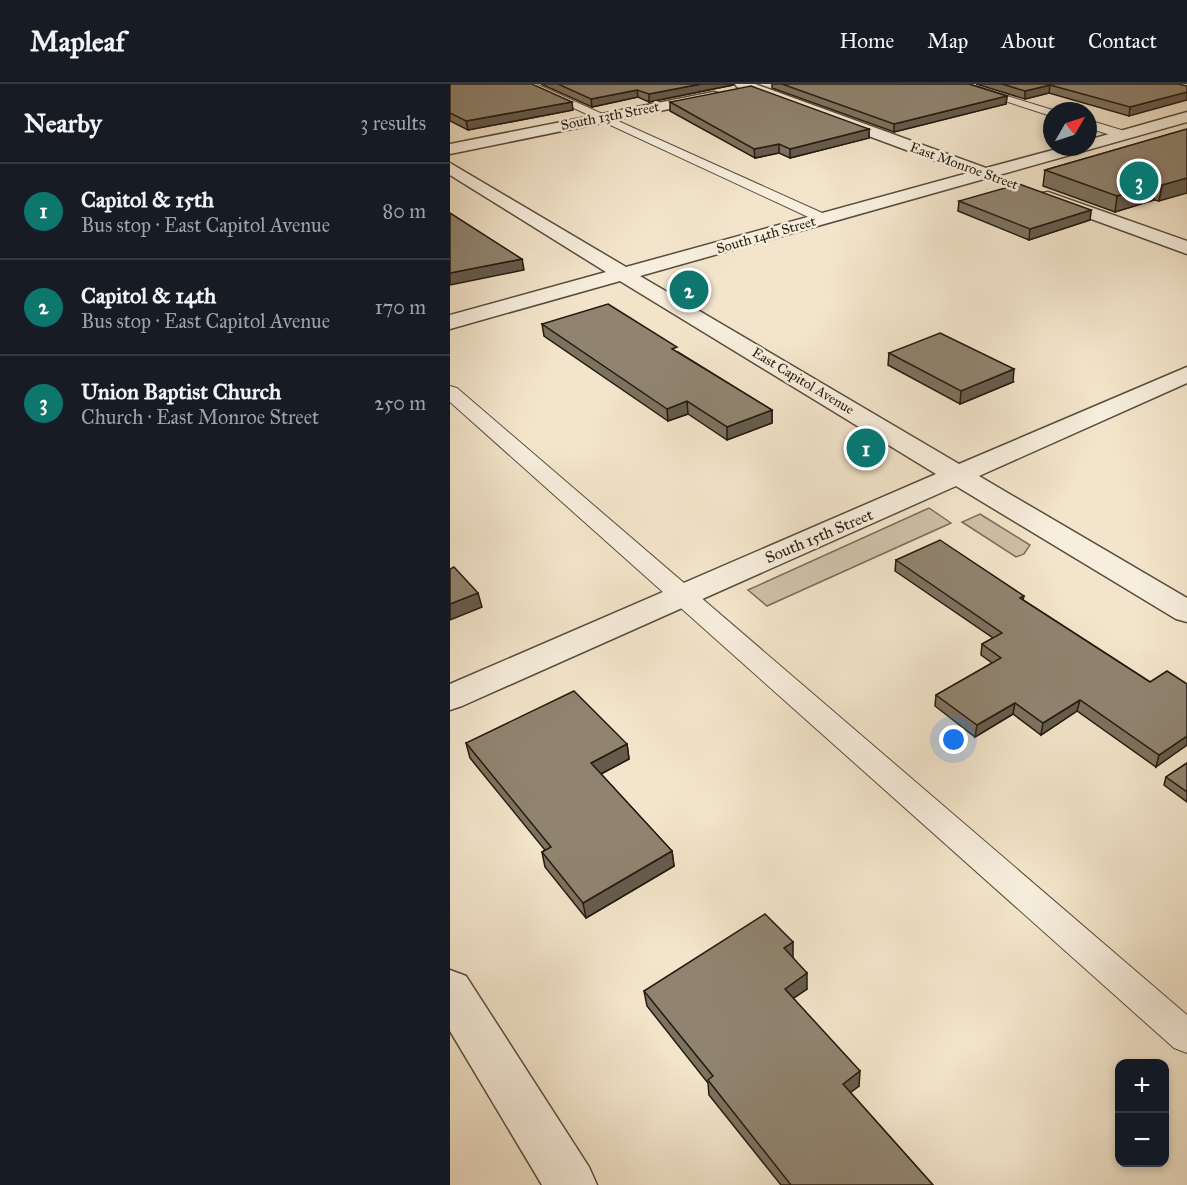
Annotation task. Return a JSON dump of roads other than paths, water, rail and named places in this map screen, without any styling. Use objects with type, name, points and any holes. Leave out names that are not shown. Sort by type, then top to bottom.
[{"type":"street","name":"South 13th Street","points":[[450,149],[747,86],[770,84]]},
{"type":"street","name":"East Monroe Street","points":[[747,86],[1011,183]]},
{"type":"street","points":[[1097,142],[1187,117]]},
{"type":"street","name":"South 14th Street","points":[[450,322],[1050,156]]},
{"type":"street","name":"East Capitol Avenue","points":[[450,168],[624,275],[1187,612]]},
{"type":"street","name":"East Monroe Street","points":[[1033,192],[1187,248]]},
{"type":"street","name":"South 15th Street","points":[[450,698],[958,475],[1183,380]]},
{"type":"street","points":[[450,990],[571,1185]]},
{"type":"lane","points":[[527,84],[824,219]]},
{"type":"lane","points":[[957,84],[1043,110]]},
{"type":"lane","points":[[1097,127],[1124,135]]},
{"type":"lane","points":[[450,392],[1187,1037]]},
{"type":"place","name":"Union Baptist Church","points":[[1139,181]]},
{"type":"place","name":"Capitol & 14th","points":[[689,290]]},
{"type":"place","name":"Capitol & 15th","points":[[866,448]]}]
